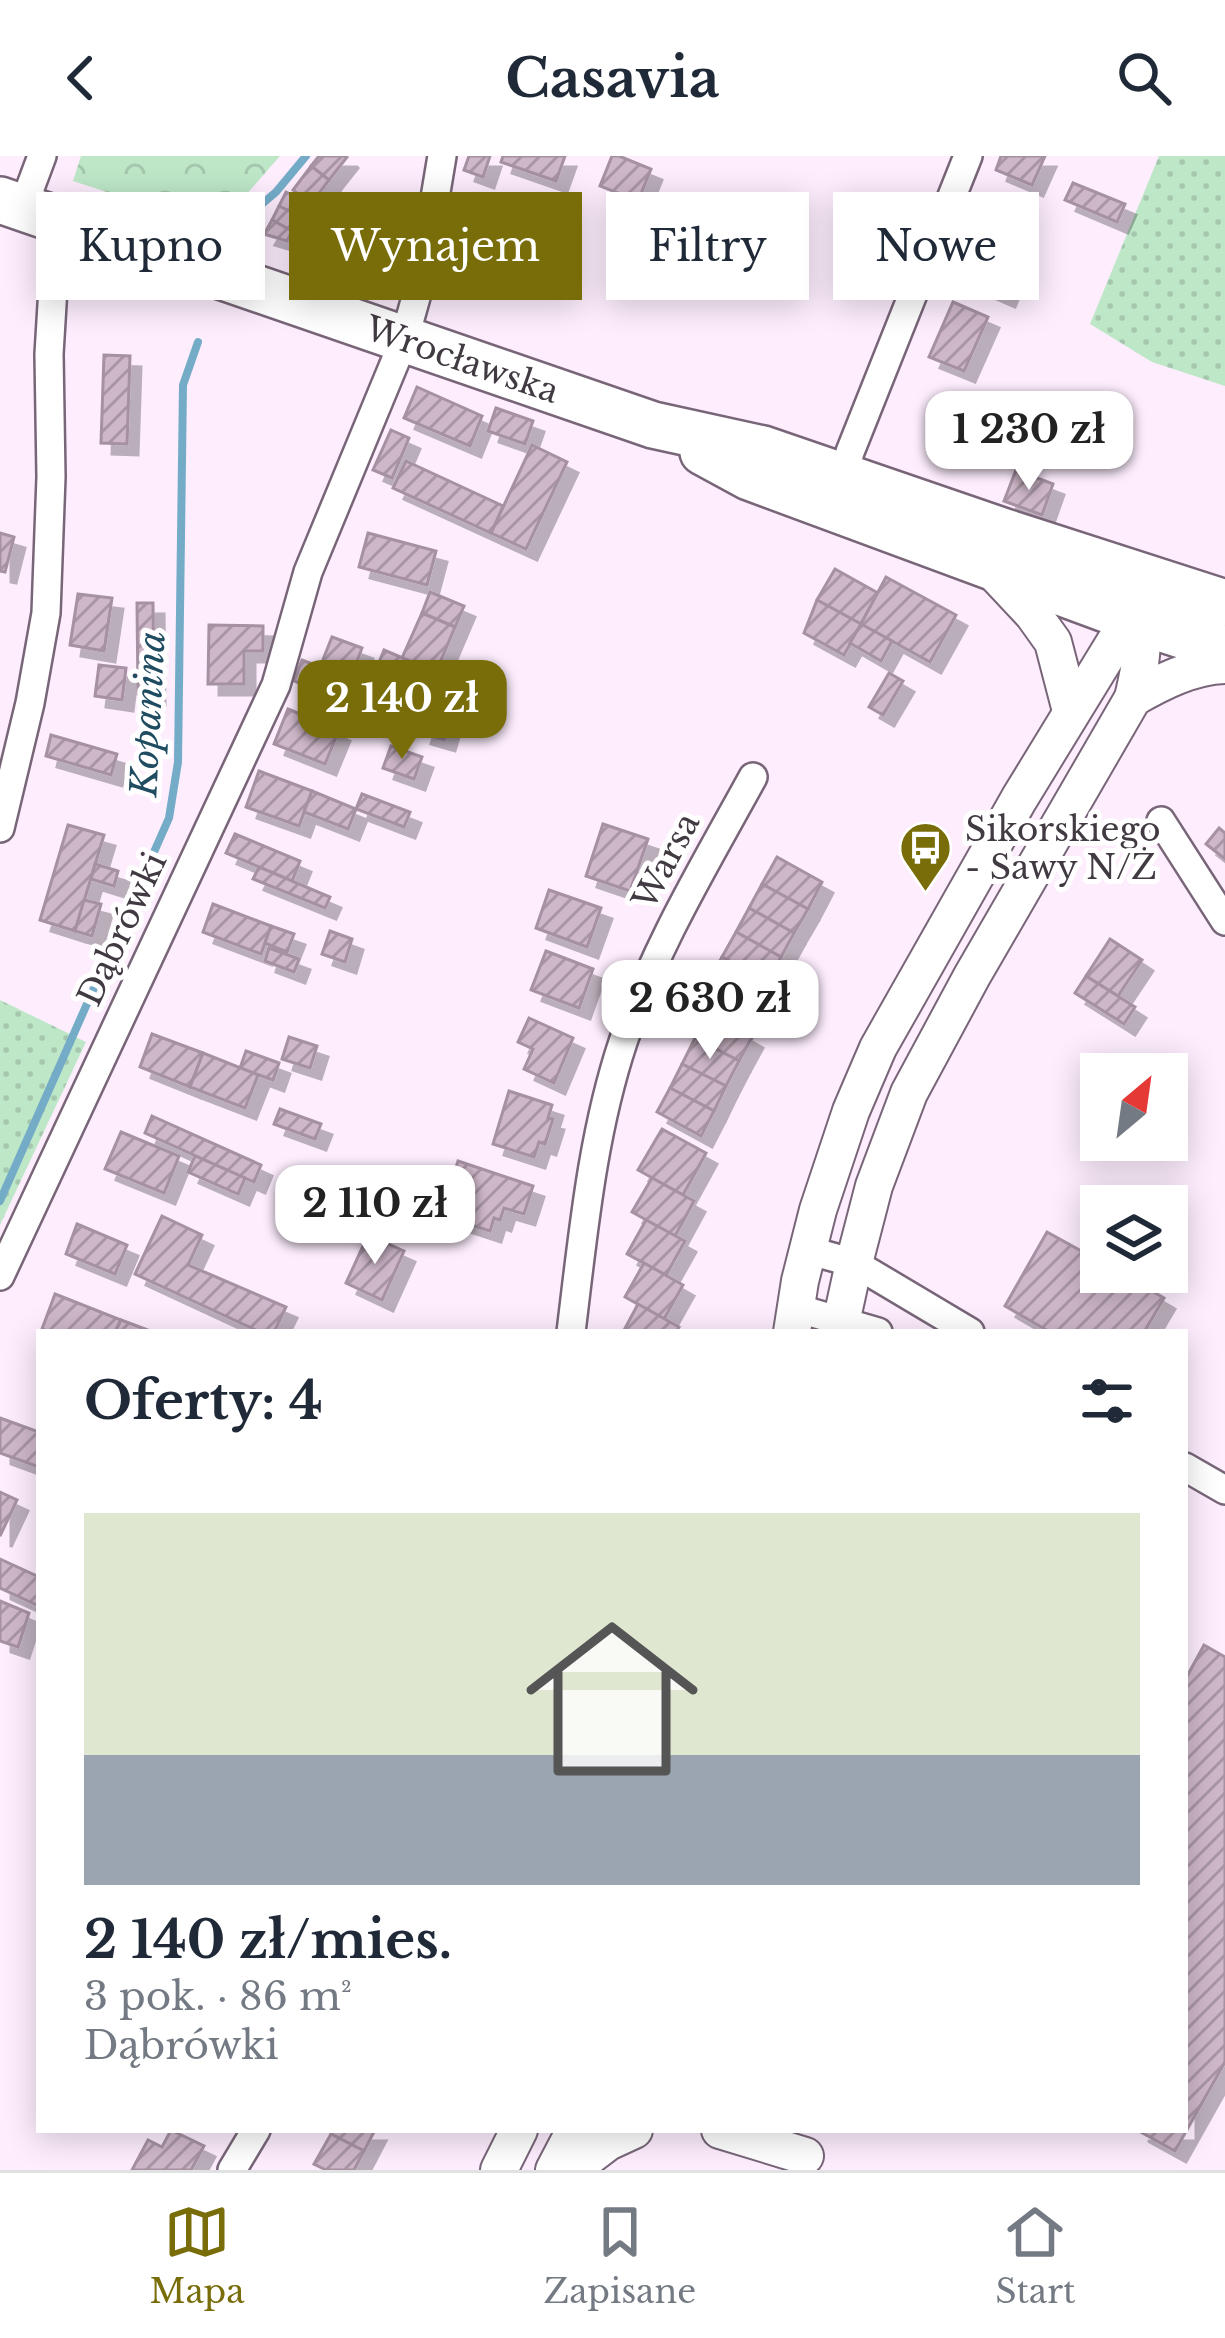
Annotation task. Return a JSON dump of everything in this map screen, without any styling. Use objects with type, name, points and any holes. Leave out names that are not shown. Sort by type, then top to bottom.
[{"type":"main road","name":"Wrocławska","points":[[265,292],[653,425],[763,449],[1225,605]]},
{"type":"main road","name":"Wrocławska","points":[[653,425],[749,477],[1225,649]]},
{"type":"street","points":[[11,204],[42,156]]},
{"type":"street","name":"Dąbrówki","points":[[0,1276],[276,686],[308,572],[404,340],[422,276],[442,156]]},
{"type":"street","points":[[844,476],[968,156]]},
{"type":"street","points":[[0,828],[46,613],[52,300]]},
{"type":"street","points":[[1099,563],[1128,589],[1141,622],[1142,660],[1133,698],[909,1093],[874,1186],[840,1327],[794,1320],[807,1250],[844,1129],[878,1048],[1071,711],[1115,642],[1141,622],[1162,611],[1225,605]]},
{"type":"street","points":[[987,566],[1053,642],[1071,711]]},
{"type":"street","points":[[1133,698],[1183,674],[1225,665]]},
{"type":"street","name":"Warsa","points":[[571,1329],[604,1104],[623,1040],[661,948],[753,777]]},
{"type":"street","points":[[1161,821],[1225,921]]},
{"type":"street","points":[[807,1250],[854,1263],[965,1329]]},
{"type":"street","points":[[1188,1469],[1225,1490]]},
{"type":"street","points":[[232,2170],[254,2133]]},
{"type":"street","points":[[499,2170],[518,2133]]},
{"type":"street","points":[[554,2170],[573,2133]]},
{"type":"street","points":[[571,2170],[628,2133]]},
{"type":"street","points":[[729,2133],[818,2163]]},
{"type":"street","points":[[777,2133],[818,2163]]},
{"type":"green space","points":[[81,156],[280,156],[248,192],[107,192],[73,181]]},
{"type":"green space","points":[[1159,156],[1225,156],[1225,386],[1152,362],[1090,324]]},
{"type":"green space","points":[[0,1000],[86,1042],[0,1225]]},
{"type":"building","points":[[319,156],[347,157],[329,180],[311,166]]},
{"type":"building","points":[[469,156],[490,156],[483,177],[464,170]]},
{"type":"building","points":[[503,156],[565,156],[556,181],[501,162]]},
{"type":"building","points":[[612,156],[651,169],[642,192],[615,192],[600,186]]},
{"type":"building","points":[[1001,156],[1045,156],[1032,185],[996,170]]},
{"type":"building","points":[[311,166],[329,180],[320,192],[293,190]]},
{"type":"building","points":[[1073,183],[1125,204],[1117,222],[1065,200]]},
{"type":"building","points":[[286,192],[289,194],[289,211],[279,206]]},
{"type":"building","points":[[279,206],[289,211],[289,229],[272,220]]},
{"type":"building","points":[[272,220],[289,229],[289,237],[287,241],[265,232]]},
{"type":"building","points":[[953,302],[988,317],[964,371],[929,357]]},
{"type":"building","points":[[104,355],[130,356],[127,444],[101,443]]},
{"type":"building","points":[[417,387],[482,416],[470,446],[404,418]]},
{"type":"building","points":[[496,408],[533,421],[525,444],[488,431]]},
{"type":"building","points":[[1040,423],[1081,439],[1074,456],[1034,440]]},
{"type":"building","points":[[391,430],[409,438],[392,478],[373,470]]},
{"type":"building","points":[[532,445],[567,462],[526,549],[491,533]]},
{"type":"building","points":[[406,461],[503,506],[491,533],[393,488]]},
{"type":"building","points":[[1016,470],[1053,484],[1042,515],[1004,501]]},
{"type":"building","points":[[0,533],[14,537],[5,572],[0,571]]},
{"type":"building","points":[[368,533],[436,551],[427,585],[359,567]]},
{"type":"building","points":[[835,569],[878,593],[861,624],[817,600]]},
{"type":"building","points":[[886,577],[956,615],[930,662],[861,624]]},
{"type":"building","points":[[430,592],[464,606],[455,627],[422,613]]},
{"type":"building","points":[[78,594],[112,598],[104,651],[70,645]]},
{"type":"building","points":[[817,600],[861,624],[844,655],[804,633]]},
{"type":"building","points":[[137,603],[153,603],[154,694],[138,694]]},
{"type":"building","points":[[422,613],[455,627],[436,672],[402,658]]},
{"type":"building","points":[[861,624],[892,641],[881,661],[850,643]]},
{"type":"building","points":[[209,625],[263,626],[263,651],[244,651],[244,684],[208,684]]},
{"type":"building","points":[[332,637],[362,648],[342,700],[294,681],[302,660],[320,667]]},
{"type":"building","points":[[384,650],[424,667],[416,687],[376,670]]},
{"type":"building","points":[[99,665],[126,668],[122,700],[95,696]]},
{"type":"building","points":[[889,673],[903,681],[883,715],[869,707]]},
{"type":"building","points":[[351,675],[376,685],[367,709],[342,700]]},
{"type":"building","points":[[432,696],[455,703],[444,740],[420,733]]},
{"type":"building","points":[[288,709],[339,730],[325,764],[274,744]]},
{"type":"building","points":[[51,735],[117,754],[111,775],[46,756]]},
{"type":"building","points":[[391,746],[422,757],[414,779],[383,768]]},
{"type":"building","points":[[259,771],[312,791],[299,826],[246,807]]},
{"type":"building","points":[[312,791],[356,809],[348,829],[304,812]]},
{"type":"building","points":[[362,794],[410,812],[404,827],[356,809]]},
{"type":"building","points":[[603,824],[648,839],[630,891],[586,876]]},
{"type":"building","points":[[68,825],[104,835],[75,931],[40,920]]},
{"type":"building","points":[[1219,828],[1225,833],[1225,859],[1206,844]]},
{"type":"building","points":[[235,834],[300,861],[292,881],[226,853]]},
{"type":"building","points":[[777,857],[822,882],[808,909],[762,884]]},
{"type":"building","points":[[95,864],[118,871],[114,886],[91,879]]},
{"type":"building","points":[[259,867],[330,897],[325,908],[253,879]]},
{"type":"building","points":[[762,884],[808,909],[794,933],[749,908]]},
{"type":"building","points":[[549,890],[601,908],[587,947],[536,928]]},
{"type":"building","points":[[84,900],[101,904],[92,936],[75,931]]},
{"type":"building","points":[[213,904],[271,926],[261,954],[203,932]]},
{"type":"building","points":[[749,908],[794,933],[781,957],[736,932]]},
{"type":"building","points":[[271,926],[294,934],[287,952],[265,943]]},
{"type":"building","points":[[330,931],[352,939],[345,962],[322,954]]},
{"type":"building","points":[[736,932],[781,957],[767,982],[722,957]]},
{"type":"building","points":[[1110,939],[1142,960],[1118,996],[1086,976]]},
{"type":"building","points":[[269,948],[299,959],[294,972],[265,961]]},
{"type":"building","points":[[546,951],[593,969],[579,1008],[531,990]]},
{"type":"building","points":[[722,957],[767,982],[753,1007],[708,982]]},
{"type":"building","points":[[1086,976],[1135,1007],[1124,1024],[1075,993]]},
{"type":"building","points":[[708,982],[753,1007],[739,1031],[694,1005]]},
{"type":"building","points":[[709,1013],[752,1037],[739,1061],[695,1038]]},
{"type":"building","points":[[529,1018],[573,1038],[554,1083],[524,1069],[533,1049],[518,1042]]},
{"type":"building","points":[[152,1034],[203,1053],[190,1087],[140,1067]]},
{"type":"building","points":[[289,1037],[317,1046],[310,1068],[282,1059]]},
{"type":"building","points":[[695,1038],[739,1061],[726,1086],[682,1064]]},
{"type":"building","points":[[246,1051],[279,1063],[273,1080],[240,1068]]},
{"type":"building","points":[[203,1053],[258,1075],[245,1108],[190,1087]]},
{"type":"building","points":[[682,1064],[726,1086],[714,1111],[670,1088]]},
{"type":"building","points":[[670,1088],[714,1111],[701,1136],[657,1112]]},
{"type":"building","points":[[509,1091],[552,1105],[545,1144],[539,1142],[534,1157],[493,1144]]},
{"type":"building","points":[[280,1109],[321,1124],[315,1139],[274,1124]]},
{"type":"building","points":[[152,1116],[261,1165],[254,1182],[145,1133]]},
{"type":"building","points":[[662,1129],[706,1153],[683,1195],[638,1170]]},
{"type":"building","points":[[121,1132],[179,1156],[164,1193],[105,1169]]},
{"type":"building","points":[[195,1156],[245,1178],[238,1194],[188,1172]]},
{"type":"building","points":[[458,1161],[533,1186],[524,1214],[504,1208],[490,1231],[441,1215]]},
{"type":"building","points":[[652,1178],[694,1201],[675,1236],[632,1212]]},
{"type":"building","points":[[162,1216],[202,1235],[188,1265],[286,1307],[275,1329],[254,1329],[135,1274]]},
{"type":"building","points":[[646,1220],[685,1241],[666,1275],[627,1254]]},
{"type":"building","points":[[77,1224],[127,1245],[115,1274],[66,1254]]},
{"type":"building","points":[[1047,1232],[1080,1250],[1080,1293],[1155,1293],[1164,1298],[1146,1329],[1045,1329],[1005,1306]]},
{"type":"building","points":[[368,1235],[404,1251],[382,1300],[346,1283]]},
{"type":"building","points":[[644,1263],[683,1285],[664,1319],[625,1297]]},
{"type":"building","points":[[55,1294],[121,1320],[116,1329],[42,1329]]},
{"type":"building","points":[[638,1304],[679,1327],[678,1329],[625,1329]]},
{"type":"building","points":[[121,1320],[145,1329],[116,1329]]},
{"type":"building","points":[[0,1418],[36,1431],[36,1466],[0,1453]]},
{"type":"building","points":[[0,1492],[17,1500],[0,1536]]},
{"type":"building","points":[[0,1559],[36,1576],[36,1605],[0,1588]]},
{"type":"building","points":[[0,1601],[29,1613],[18,1647],[0,1641]]},
{"type":"building","points":[[1204,1645],[1225,1657],[1225,2062],[1188,2128],[1188,1674]]},
{"type":"building","points":[[169,2133],[204,2146],[191,2170],[132,2170],[148,2140],[162,2147]]},
{"type":"building","points":[[332,2133],[373,2133],[364,2151]]},
{"type":"building","points":[[1142,2133],[1185,2133],[1175,2151]]},
{"type":"building","points":[[331,2134],[364,2151],[354,2170],[326,2170],[314,2164]]},
{"type":"waterway","name":"Kopanina","points":[[265,201],[306,156]]},
{"type":"waterway","name":"Kopanina","points":[[0,1201],[169,818],[178,762],[183,385],[198,342]]},
{"type":"place","name":"Sikorskiego - Sawy N/Ż","points":[[926,894]]}]
